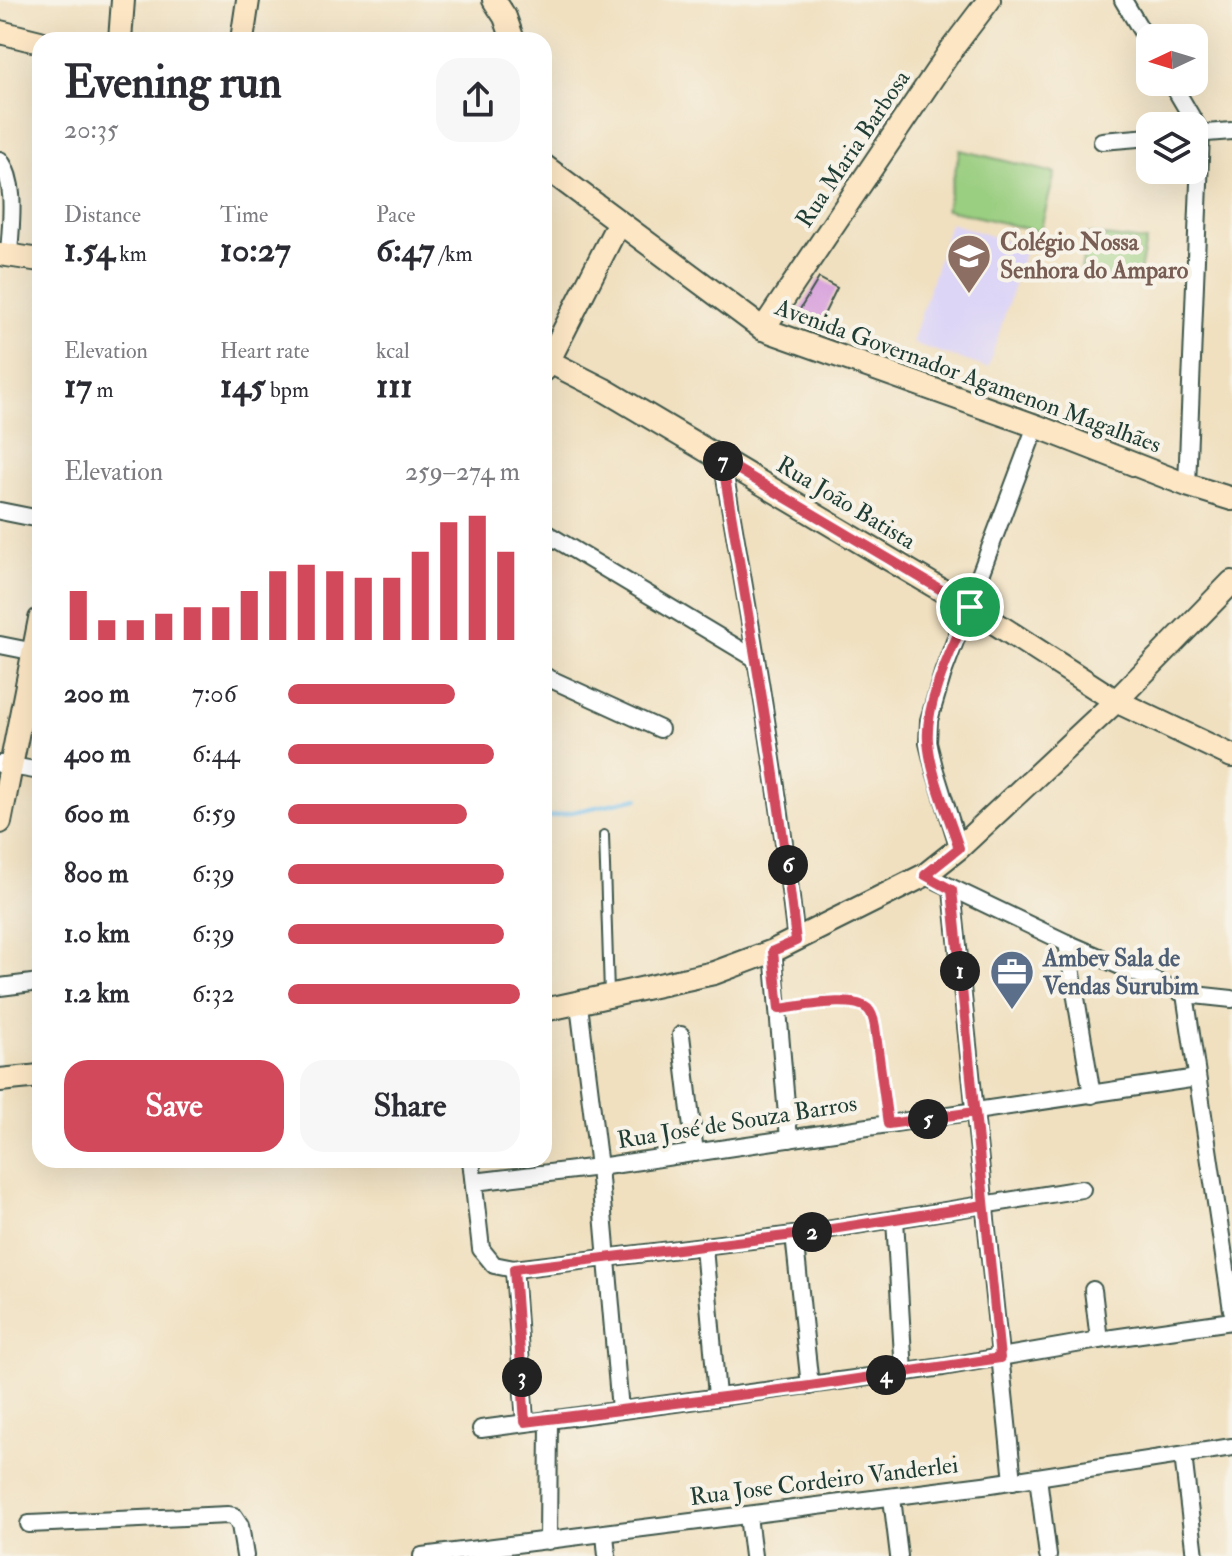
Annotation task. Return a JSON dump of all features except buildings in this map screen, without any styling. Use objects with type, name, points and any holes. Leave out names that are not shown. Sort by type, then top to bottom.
[{"type":"main road","points":[[121,32],[123,0]]},
{"type":"main road","points":[[243,32],[248,0]]},
{"type":"main road","points":[[494,0],[510,32]]},
{"type":"main road","name":"Rua Maria Barbosa","points":[[763,329],[951,50],[989,0]]},
{"type":"main road","points":[[0,32],[32,40]]},
{"type":"main road","name":"Avenida Governador Agamenon Magalhães","points":[[552,172],[763,329],[1232,499]]},
{"type":"main road","points":[[552,350],[619,222]]},
{"type":"main road","points":[[5,255],[32,259]]},
{"type":"main road","name":"Rua João Batista","points":[[552,366],[603,389],[970,607],[1116,701],[1230,752]]},
{"type":"main road","points":[[552,1009],[714,973],[796,941],[925,875],[959,848],[1116,701],[1232,582]]},
{"type":"main road","points":[[0,822],[6,765],[32,671]]},
{"type":"main road","points":[[0,1080],[32,1077]]},
{"type":"street","points":[[1123,0],[1137,24]]},
{"type":"street","points":[[1208,133],[1232,131]]},
{"type":"street","points":[[1102,141],[1136,138]]},
{"type":"street","points":[[0,160],[8,177],[11,197],[5,255]]},
{"type":"street","points":[[1187,485],[1196,184]]},
{"type":"street","points":[[959,848],[928,743],[929,720],[943,673],[1036,426]]},
{"type":"street","points":[[722,460],[756,659],[796,941]]},
{"type":"street","points":[[0,511],[32,517]]},
{"type":"street","points":[[552,537],[756,659]]},
{"type":"street","points":[[0,645],[32,652]]},
{"type":"street","points":[[552,680],[660,729]]},
{"type":"street","points":[[6,765],[32,770]]},
{"type":"street","points":[[925,875],[1067,943],[1185,994],[1232,999]]},
{"type":"street","points":[[952,890],[1013,1481]]},
{"type":"street","points":[[1067,943],[1092,1095]]},
{"type":"street","points":[[773,951],[789,1139]]},
{"type":"street","points":[[0,987],[32,983]]},
{"type":"street","points":[[1185,994],[1232,1310]]},
{"type":"street","points":[[579,1005],[599,1167],[620,1410]]},
{"type":"street","points":[[681,1035],[695,1153]]},
{"type":"street","name":"Rua José de Souza Barros","points":[[474,1182],[599,1167],[1197,1078]]},
{"type":"street","points":[[472,1168],[481,1249],[494,1265],[514,1269],[794,1235],[1082,1189]]},
{"type":"street","points":[[895,1219],[904,1373]]},
{"type":"street","points":[[794,1235],[810,1386]]},
{"type":"street","points":[[704,1247],[717,1396]]},
{"type":"street","points":[[514,1269],[525,1422]]},
{"type":"street","points":[[1093,1290],[1099,1340]]},
{"type":"street","points":[[481,1429],[904,1373],[1232,1321]]},
{"type":"street","points":[[548,1541],[549,1419]]},
{"type":"street","name":"Rua Jose Cordeiro Vanderlei","points":[[422,1556],[892,1498],[1232,1447]]},
{"type":"street","points":[[1183,1455],[1195,1556]]},
{"type":"street","points":[[1038,1477],[1048,1556]]},
{"type":"street","points":[[892,1498],[899,1556]]},
{"type":"street","points":[[29,1524],[228,1515],[234,1516],[240,1525],[245,1556]]},
{"type":"street","points":[[748,1516],[753,1556]]},
{"type":"street","points":[[605,1534],[607,1556]]},
{"type":"lane","points":[[604,835],[609,998]]},
{"type":"lane","points":[[779,1009],[854,1002],[866,1007],[872,1014],[875,1027],[888,1124]]},
{"type":"shaded area","name":"Colégio Nossa Senhora do Amparo","points":[[950,223],[1026,247],[988,368],[912,343]]},
{"type":"green space","points":[[960,150],[1055,173],[1040,232],[946,209]]},
{"type":"green space","points":[[1088,234],[1146,241],[1138,282],[1080,274]]},
{"type":"waterway","points":[[552,816],[639,798]]},
{"type":"place","name":"Colégio Nossa Senhora do Amparo","points":[[969,295]]},
{"type":"place","name":"Ambev Sala de Vendas Surubim","points":[[1012,1011]]},
{"type":"route","points":[[970,607],[722,460],[756,659],[796,941],[773,951],[779,1009],[854,1002],[866,1007],[872,1014],[875,1027],[888,1124],[975,1112],[1000,1358],[525,1422],[514,1269],[794,1235],[984,1205],[975,1112],[952,890],[925,875],[959,848],[928,743],[929,720],[943,673],[970,607]]}]
